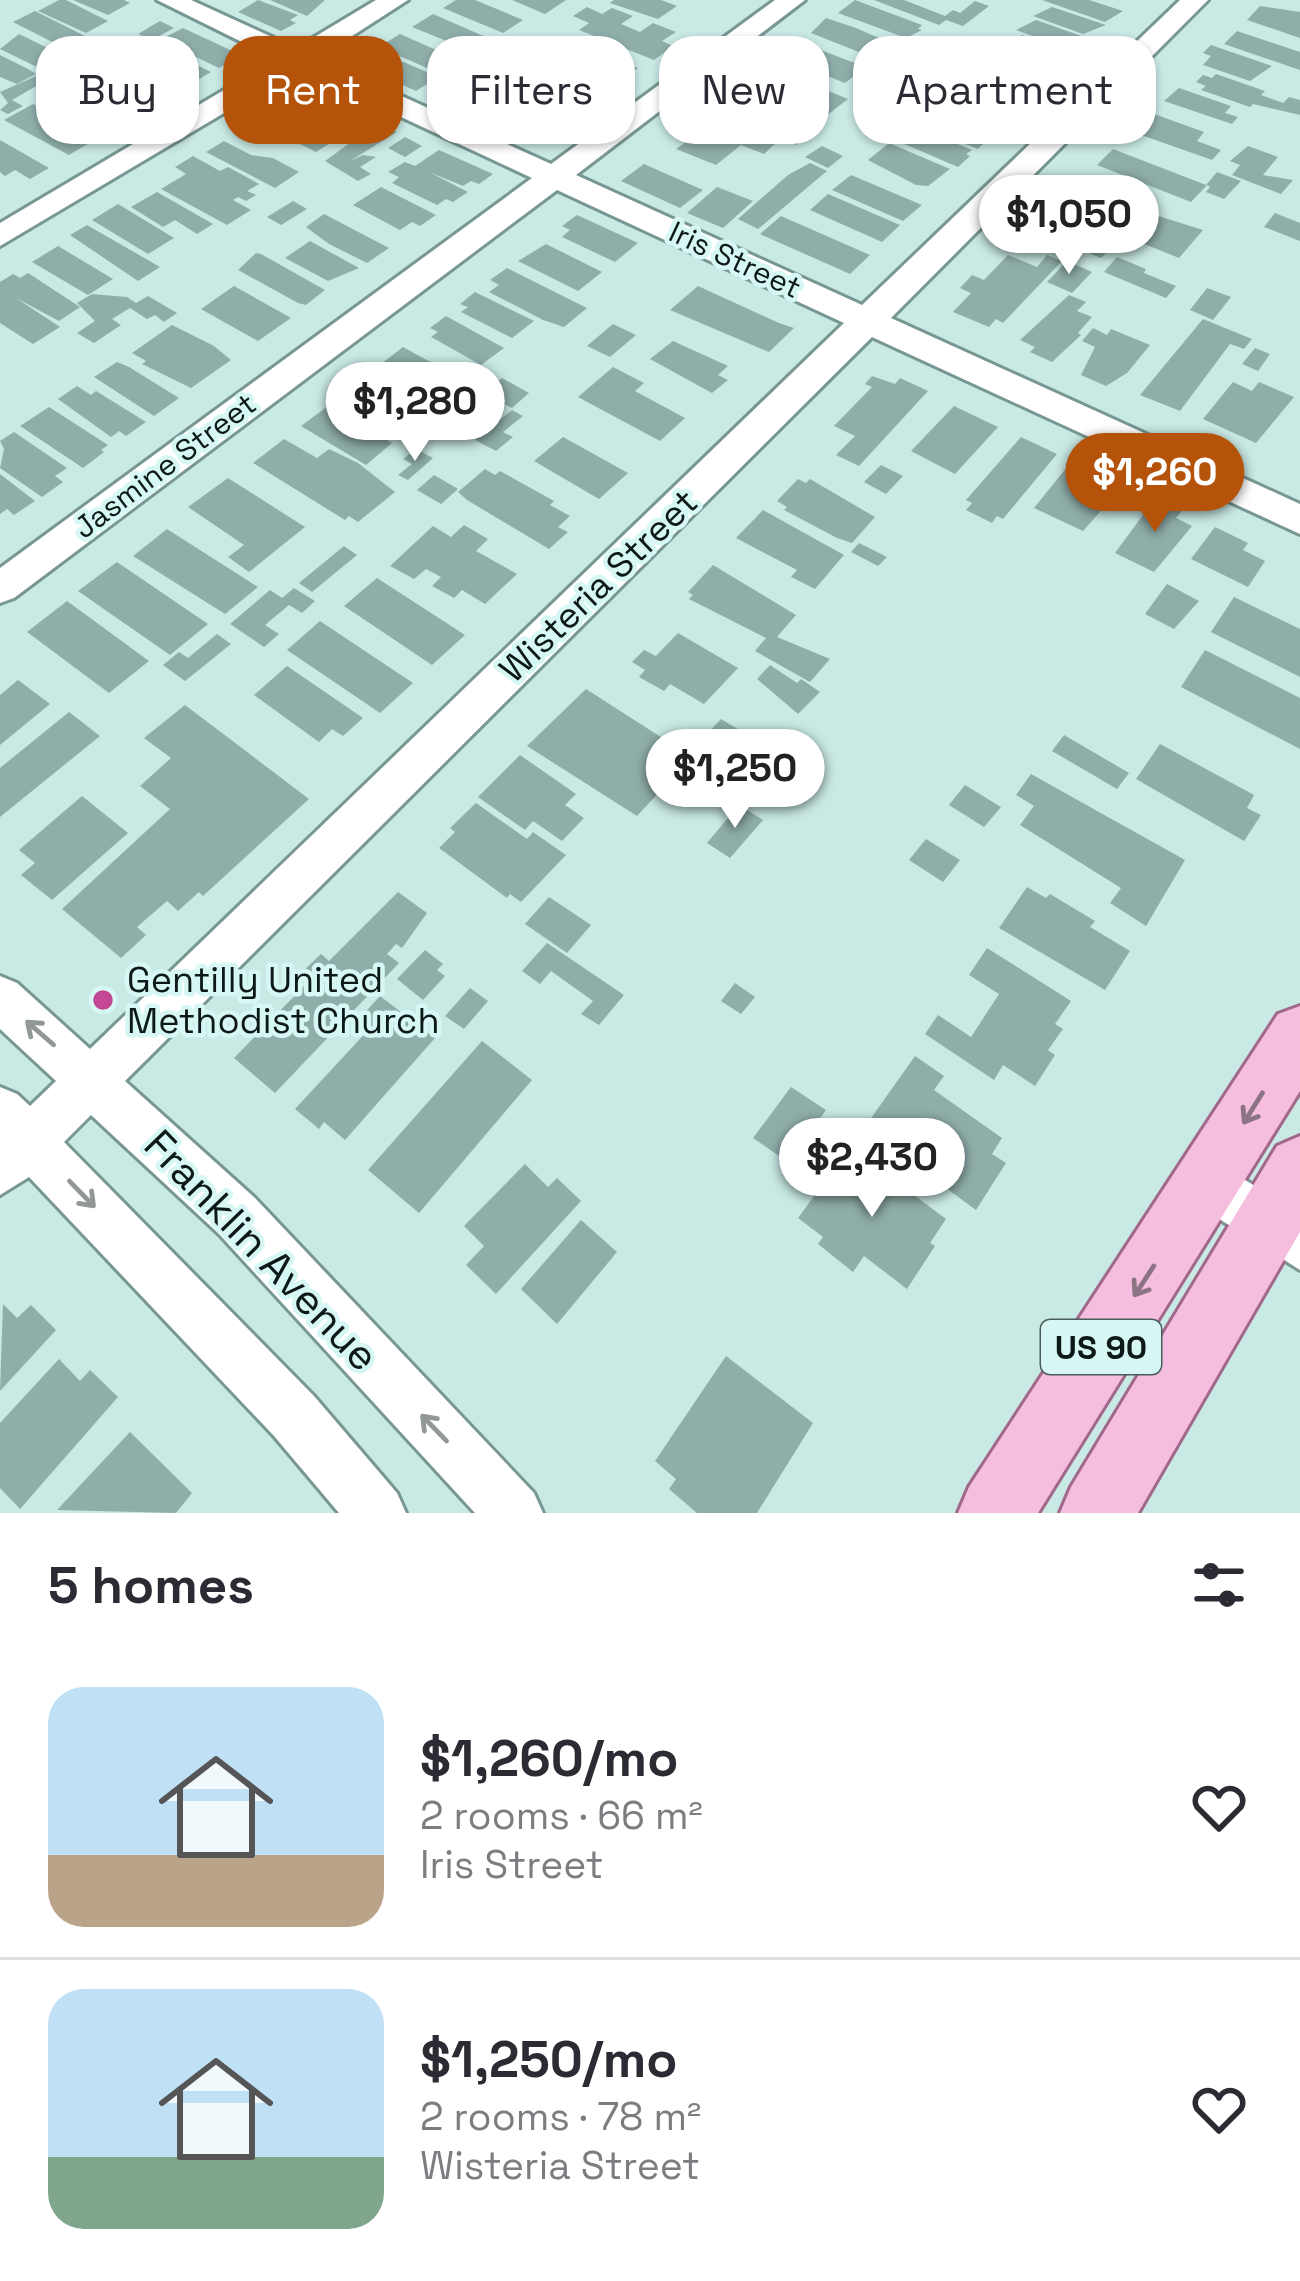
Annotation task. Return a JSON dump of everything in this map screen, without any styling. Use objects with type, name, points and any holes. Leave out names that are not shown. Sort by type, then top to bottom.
[{"type":"main road","name":"US 90","points":[[995,1513],[1300,1035]]},
{"type":"main road","name":"US 90","points":[[1097,1513],[1289,1212]]},
{"type":"street","name":"Iris Street","points":[[170,0],[249,36]]},
{"type":"street","points":[[334,36],[394,0]]},
{"type":"street","name":"Jasmine Street","points":[[0,588],[792,0]]},
{"type":"street","name":"Wisteria Street","points":[[10,1140],[93,1079],[1195,0]]},
{"type":"street","points":[[0,236],[223,102]]},
{"type":"street","name":"Iris Street","points":[[403,107],[1300,520]]},
{"type":"street","name":"Franklin Avenue","points":[[0,998],[237,1216],[514,1513]]},
{"type":"street","points":[[10,1140],[294,1416],[377,1513]]},
{"type":"street","points":[[1207,1182],[1289,1212]]},
{"type":"building","points":[[59,0],[108,21],[86,33],[38,11]]},
{"type":"building","points":[[73,0],[124,0],[130,3],[108,15]]},
{"type":"building","points":[[258,0],[298,15],[290,20],[296,23],[281,31],[238,12]]},
{"type":"building","points":[[270,0],[325,0],[307,16]]},
{"type":"building","points":[[456,0],[475,0],[523,20],[503,33],[443,8]]},
{"type":"building","points":[[512,0],[566,0],[545,14]]},
{"type":"building","points":[[661,0],[677,6],[658,19],[610,3]]},
{"type":"building","points":[[855,0],[922,25],[918,29],[922,30],[901,36],[838,13]]},
{"type":"building","points":[[874,0],[904,0],[945,16],[953,10],[960,13],[975,1],[989,6],[963,26],[946,20],[939,25]]},
{"type":"building","points":[[1042,0],[1089,0],[1123,11],[1105,22]]},
{"type":"building","points":[[1260,6],[1300,12],[1300,38],[1247,20]]},
{"type":"building","points":[[587,7],[602,14],[612,8],[633,16],[621,24],[640,32],[653,23],[676,32],[659,36],[659,56],[654,60],[635,52],[635,36],[594,36],[579,30],[589,23],[573,16]]},
{"type":"building","points":[[1052,7],[1106,25],[1083,34],[1033,16]]},
{"type":"building","points":[[35,11],[85,36],[40,36],[13,22]]},
{"type":"building","points":[[433,14],[483,36],[434,36],[412,27]]},
{"type":"building","points":[[826,18],[874,36],[853,36],[853,50],[829,40],[829,36],[811,33]]},
{"type":"building","points":[[1036,20],[1081,36],[1032,36],[1016,30]]},
{"type":"building","points":[[160,21],[174,28],[159,36],[138,34]]},
{"type":"building","points":[[183,28],[223,47],[223,66],[199,59],[199,36],[168,36]]},
{"type":"building","points":[[1237,31],[1300,52],[1300,70],[1224,44]]},
{"type":"building","points":[[19,34],[36,42],[36,67],[0,49]]},
{"type":"building","points":[[400,34],[427,46],[427,68],[403,57],[403,36],[397,36]]},
{"type":"building","points":[[1211,45],[1272,66],[1250,81],[1203,65],[1211,56],[1203,53]]},
{"type":"building","points":[[829,53],[853,62],[853,77],[845,83],[829,77]]},
{"type":"building","points":[[0,55],[36,74],[17,84],[0,77]]},
{"type":"building","points":[[403,62],[427,72],[427,84],[416,91],[403,85]]},
{"type":"building","points":[[1216,74],[1265,91],[1261,95],[1283,103],[1289,97],[1300,100],[1300,115],[1250,107],[1201,90],[1206,86],[1196,82],[1203,75],[1212,78]]},
{"type":"building","points":[[36,76],[36,86],[12,100],[23,106],[8,114],[0,110],[8,103],[0,92]]},
{"type":"building","points":[[1179,88],[1231,106],[1225,113],[1238,117],[1232,124],[1164,101]]},
{"type":"building","points":[[829,91],[848,99],[829,114]]},
{"type":"building","points":[[36,106],[36,137],[4,120]]},
{"type":"building","points":[[1156,115],[1204,132],[1197,141],[1221,150],[1212,160],[1156,140]]},
{"type":"building","points":[[403,138],[422,146],[405,157],[388,148],[403,144]]},
{"type":"building","points":[[0,140],[49,168],[30,179],[15,170],[5,176],[0,172]]},
{"type":"building","points":[[223,142],[299,172],[275,188],[206,152]]},
{"type":"building","points":[[49,144],[88,144],[69,155]]},
{"type":"building","points":[[300,144],[329,144],[316,152]]},
{"type":"building","points":[[348,144],[378,144],[350,161],[363,155],[376,157],[360,167],[371,174],[358,181],[325,161]]},
{"type":"building","points":[[683,144],[775,144],[764,154],[741,145],[716,165],[676,149]]},
{"type":"building","points":[[891,144],[950,169],[928,186],[916,185],[868,160]]},
{"type":"building","points":[[904,144],[958,144],[972,150],[958,167]]},
{"type":"building","points":[[822,146],[843,156],[828,168],[805,157]]},
{"type":"building","points":[[1248,146],[1278,157],[1263,175],[1293,180],[1281,194],[1232,175],[1240,165],[1230,161]]},
{"type":"building","points":[[1113,149],[1206,185],[1217,172],[1241,181],[1224,199],[1206,192],[1207,185],[1191,202],[1097,165]]},
{"type":"building","points":[[439,150],[493,174],[479,184],[471,181],[463,186],[429,172],[468,192],[437,205],[392,183],[399,177],[388,172],[405,162],[415,166]]},
{"type":"building","points":[[193,156],[259,184],[247,191],[256,195],[246,201],[233,200],[251,210],[227,225],[161,189],[186,174],[175,167]]},
{"type":"building","points":[[810,163],[827,171],[758,229],[738,219],[788,175]]},
{"type":"building","points":[[644,164],[703,190],[680,208],[621,181]]},
{"type":"building","points":[[851,175],[922,205],[903,221],[832,190]]},
{"type":"building","points":[[1080,185],[1203,230],[1179,258],[1132,239],[1137,234],[1062,203]]},
{"type":"building","points":[[381,187],[436,215],[420,226],[412,222],[400,230],[353,205]]},
{"type":"building","points":[[717,187],[753,201],[723,228],[687,213]]},
{"type":"building","points":[[157,192],[213,224],[197,234],[175,220],[163,227],[131,207]]},
{"type":"building","points":[[828,194],[900,225],[882,242],[810,210]]},
{"type":"building","points":[[293,201],[307,209],[281,225],[267,217]]},
{"type":"building","points":[[118,204],[174,238],[148,254],[92,220]]},
{"type":"building","points":[[1056,213],[1118,240],[1101,258],[1048,236],[1052,228],[1042,224]]},
{"type":"building","points":[[1275,213],[1300,223],[1300,241],[1264,227]]},
{"type":"building","points":[[324,214],[389,248],[367,263],[329,244],[306,227]]},
{"type":"building","points":[[577,215],[638,243],[615,262],[562,237],[570,230],[562,226]]},
{"type":"building","points":[[781,216],[870,255],[850,274],[760,234]]},
{"type":"building","points":[[87,225],[160,267],[138,281],[70,235]]},
{"type":"building","points":[[310,241],[359,268],[328,281],[285,258]]},
{"type":"building","points":[[546,244],[602,272],[578,291],[518,261]]},
{"type":"building","points":[[58,246],[113,279],[88,295],[32,262]]},
{"type":"building","points":[[256,253],[325,290],[306,305],[238,270]]},
{"type":"building","points":[[1008,255],[1037,267],[1047,255],[1062,261],[1003,323],[996,319],[989,327],[953,312],[971,293],[960,288],[972,275],[984,280]]},
{"type":"building","points":[[1117,257],[1176,286],[1166,298],[1104,272]]},
{"type":"building","points":[[1067,261],[1092,272],[1072,293],[1047,282]]},
{"type":"building","points":[[507,268],[587,308],[564,327],[543,320],[489,292],[499,285],[490,280]]},
{"type":"building","points":[[28,273],[80,307],[59,321],[16,298],[60,327],[33,344],[0,323],[0,282],[13,274],[20,278]]},
{"type":"building","points":[[234,286],[291,318],[258,341],[201,309]]},
{"type":"building","points":[[698,286],[794,328],[769,352],[670,310]]},
{"type":"building","points":[[1207,288],[1231,297],[1213,320],[1190,310]]},
{"type":"building","points":[[475,292],[534,321],[512,338],[461,312],[468,307],[460,304]]},
{"type":"building","points":[[92,294],[127,297],[136,303],[148,296],[177,313],[164,322],[155,315],[147,319],[130,308],[112,319],[121,325],[94,343],[77,333],[95,321],[77,303]]},
{"type":"building","points":[[1069,295],[1086,302],[1077,311],[1092,317],[1078,333],[1081,335],[1052,362],[1030,352],[1035,347],[1020,340]]},
{"type":"building","points":[[446,316],[504,348],[481,365],[431,337],[438,332],[430,328]]},
{"type":"building","points":[[1203,319],[1252,339],[1244,349],[1230,344],[1180,411],[1140,395]]},
{"type":"building","points":[[613,324],[636,335],[610,357],[587,346]]},
{"type":"building","points":[[172,325],[231,360],[191,388],[142,364],[146,361],[132,353]]},
{"type":"building","points":[[1093,328],[1107,335],[1111,329],[1150,345],[1127,373],[1106,386],[1081,375],[1095,347],[1082,341]]},
{"type":"building","points":[[673,341],[728,366],[718,375],[728,380],[712,393],[650,359]]},
{"type":"building","points":[[403,347],[485,392],[502,378],[529,393],[512,408],[495,399],[465,423],[372,371]]},
{"type":"building","points":[[1255,348],[1270,354],[1258,371],[1242,364]]},
{"type":"building","points":[[117,362],[179,398],[154,416],[94,377]]},
{"type":"building","points":[[613,367],[644,383],[635,391],[685,418],[660,441],[578,397]]},
{"type":"building","points":[[872,376],[895,384],[900,378],[928,391],[859,466],[836,455],[855,436],[834,426],[872,387],[865,384]]},
{"type":"building","points":[[1233,382],[1252,391],[1259,382],[1294,397],[1256,443],[1203,419]]},
{"type":"building","points":[[358,383],[422,419],[397,439],[333,402]]},
{"type":"building","points":[[77,386],[91,395],[96,391],[146,422],[126,436],[119,431],[111,437],[58,399]]},
{"type":"building","points":[[328,406],[392,443],[366,465],[301,426]]},
{"type":"building","points":[[954,406],[998,427],[955,474],[911,451]]},
{"type":"building","points":[[49,407],[108,445],[104,452],[83,468],[20,426]]},
{"type":"building","points":[[512,410],[523,416],[503,432],[513,437],[496,451],[475,440]]},
{"type":"building","points":[[14,432],[67,468],[55,476],[63,482],[42,497],[0,468],[4,449],[0,441]]},
{"type":"building","points":[[563,437],[628,473],[599,499],[534,461]]},
{"type":"building","points":[[1021,437],[1057,454],[1003,519],[997,516],[992,523],[966,510],[972,503],[966,500]]},
{"type":"building","points":[[284,439],[317,458],[329,449],[358,463],[395,492],[358,522],[349,516],[345,520],[253,463]]},
{"type":"building","points":[[416,449],[433,458],[408,480],[398,475],[412,464],[403,459]]},
{"type":"building","points":[[881,465],[903,476],[886,494],[864,482]]},
{"type":"building","points":[[1085,465],[1117,482],[1107,504],[1083,531],[1034,508],[1067,467],[1080,472]]},
{"type":"building","points":[[485,469],[495,475],[500,471],[554,501],[550,505],[570,516],[558,527],[568,532],[549,549],[467,500],[458,492]]},
{"type":"building","points":[[0,474],[35,501],[14,515],[7,509],[0,514]]},
{"type":"building","points":[[434,475],[458,489],[441,504],[417,490]]},
{"type":"building","points":[[228,478],[305,527],[249,572],[228,557],[244,545],[188,507]]},
{"type":"building","points":[[798,479],[806,483],[810,479],[875,517],[852,543],[837,538],[784,510],[787,507],[777,501]]},
{"type":"building","points":[[1157,496],[1183,509],[1176,518],[1192,526],[1154,572],[1115,553]]},
{"type":"building","points":[[763,510],[844,555],[815,589],[791,577],[797,570],[736,538]]},
{"type":"building","points":[[464,525],[488,539],[476,551],[517,574],[485,604],[462,590],[454,598],[432,586],[441,577],[426,569],[414,579],[390,566],[433,526],[451,537]]},
{"type":"building","points":[[1215,527],[1248,543],[1243,550],[1265,561],[1248,587],[1191,559]]},
{"type":"building","points":[[167,529],[258,587],[225,614],[133,556]]},
{"type":"building","points":[[859,543],[887,557],[878,566],[851,552]]},
{"type":"building","points":[[344,546],[357,555],[312,592],[299,583]]},
{"type":"building","points":[[117,562],[208,624],[170,655],[78,591]]},
{"type":"building","points":[[713,565],[796,615],[777,637],[830,659],[810,682],[755,651],[766,638],[689,599],[693,595],[688,592]]},
{"type":"building","points":[[377,578],[465,635],[432,665],[344,606]]},
{"type":"building","points":[[1167,584],[1199,601],[1174,629],[1145,614]]},
{"type":"building","points":[[294,588],[315,601],[302,613],[289,605],[265,625],[279,634],[264,647],[230,624],[270,590],[282,598]]},
{"type":"building","points":[[1234,597],[1300,629],[1300,677],[1211,632]]},
{"type":"building","points":[[67,601],[149,661],[109,693],[27,632]]},
{"type":"building","points":[[320,621],[413,683],[380,713],[287,650]]},
{"type":"building","points":[[678,633],[738,668],[704,704],[670,684],[664,691],[639,677],[645,670],[632,662],[644,650],[656,656]]},
{"type":"building","points":[[217,634],[231,644],[185,681],[163,665],[179,652],[188,658]]},
{"type":"building","points":[[1205,650],[1300,698],[1300,749],[1181,687]]},
{"type":"building","points":[[770,665],[820,692],[798,714],[757,679]]},
{"type":"building","points":[[287,666],[363,718],[343,736],[332,729],[319,742],[254,695]]},
{"type":"building","points":[[18,680],[50,704],[0,745],[0,695]]},
{"type":"building","points":[[586,689],[692,757],[637,816],[527,746]]},
{"type":"building","points":[[185,705],[309,799],[203,896],[199,892],[178,911],[167,901],[137,927],[146,935],[121,958],[62,909],[170,809],[140,786],[171,758],[144,738]]},
{"type":"building","points":[[69,712],[100,736],[0,817],[0,768]]},
{"type":"building","points":[[721,719],[751,737],[736,753],[706,735]]},
{"type":"building","points":[[1064,735],[1129,773],[1117,789],[1052,751]]},
{"type":"building","points":[[1160,744],[1254,795],[1247,808],[1261,815],[1244,841],[1136,779]]},
{"type":"building","points":[[520,755],[576,794],[565,805],[584,818],[562,841],[533,821],[525,830],[478,797]]},
{"type":"building","points":[[1031,774],[1185,860],[1146,926],[1110,903],[1121,888],[1020,825],[1034,806],[1016,795]]},
{"type":"building","points":[[965,785],[1001,807],[984,827],[949,805]]},
{"type":"building","points":[[82,796],[128,833],[52,900],[21,875],[35,863],[19,850]]},
{"type":"building","points":[[476,803],[527,839],[533,832],[566,855],[521,902],[510,894],[507,898],[439,848],[455,832],[450,828]]},
{"type":"building","points":[[739,805],[763,820],[730,858],[707,843]]},
{"type":"building","points":[[926,839],[960,860],[943,882],[909,860]]},
{"type":"building","points":[[1027,887],[1046,898],[1050,894],[1095,921],[1090,927],[1130,951],[1105,990],[999,928]]},
{"type":"building","points":[[398,892],[427,913],[402,948],[396,944],[387,954],[399,963],[275,1093],[234,1058],[308,982],[299,975],[321,954],[329,961]]},
{"type":"building","points":[[549,897],[591,925],[567,953],[525,924]]},
{"type":"building","points":[[547,943],[624,995],[599,1025],[581,1014],[593,1001],[551,971],[540,984],[522,971]]},
{"type":"building","points":[[987,948],[1071,1001],[1055,1024],[1063,1029],[1048,1050],[1055,1055],[1035,1086],[1003,1065],[994,1080],[925,1034],[938,1015],[971,1037],[999,994],[969,975]]},
{"type":"building","points":[[425,950],[443,964],[437,970],[445,976],[423,1000],[397,979]]},
{"type":"building","points":[[735,983],[755,997],[741,1014],[721,1001]]},
{"type":"building","points":[[470,988],[488,1001],[464,1029],[445,1016]]},
{"type":"building","points":[[380,996],[435,1038],[345,1140],[324,1122],[319,1129],[295,1109],[370,1028],[358,1020]]},
{"type":"building","points":[[482,1041],[532,1080],[419,1213],[368,1170]]},
{"type":"building","points":[[915,1056],[944,1076],[934,1090],[1002,1138],[992,1154],[1006,1163],[976,1210],[864,1128]]},
{"type":"building","points":[[791,1087],[826,1110],[788,1162],[753,1138]]},
{"type":"building","points":[[850,1147],[946,1219],[907,1289],[864,1256],[853,1272],[818,1244],[823,1237],[798,1218]]},
{"type":"building","points":[[525,1164],[548,1187],[557,1178],[581,1201],[496,1294],[466,1265],[484,1246],[464,1226]]},
{"type":"building","points":[[581,1220],[617,1252],[557,1324],[521,1289]]},
{"type":"building","points":[[3,1304],[17,1318],[31,1305],[56,1330],[0,1391]]},
{"type":"building","points":[[726,1356],[813,1423],[757,1513],[697,1513],[669,1489],[676,1479],[655,1461]]},
{"type":"building","points":[[59,1359],[80,1381],[90,1370],[118,1397],[20,1509],[0,1488],[0,1423]]},
{"type":"building","points":[[130,1432],[192,1493],[176,1513],[57,1510]]},
{"type":"place","name":"Gentilly United Methodist Church","points":[[103,1000]]}]
